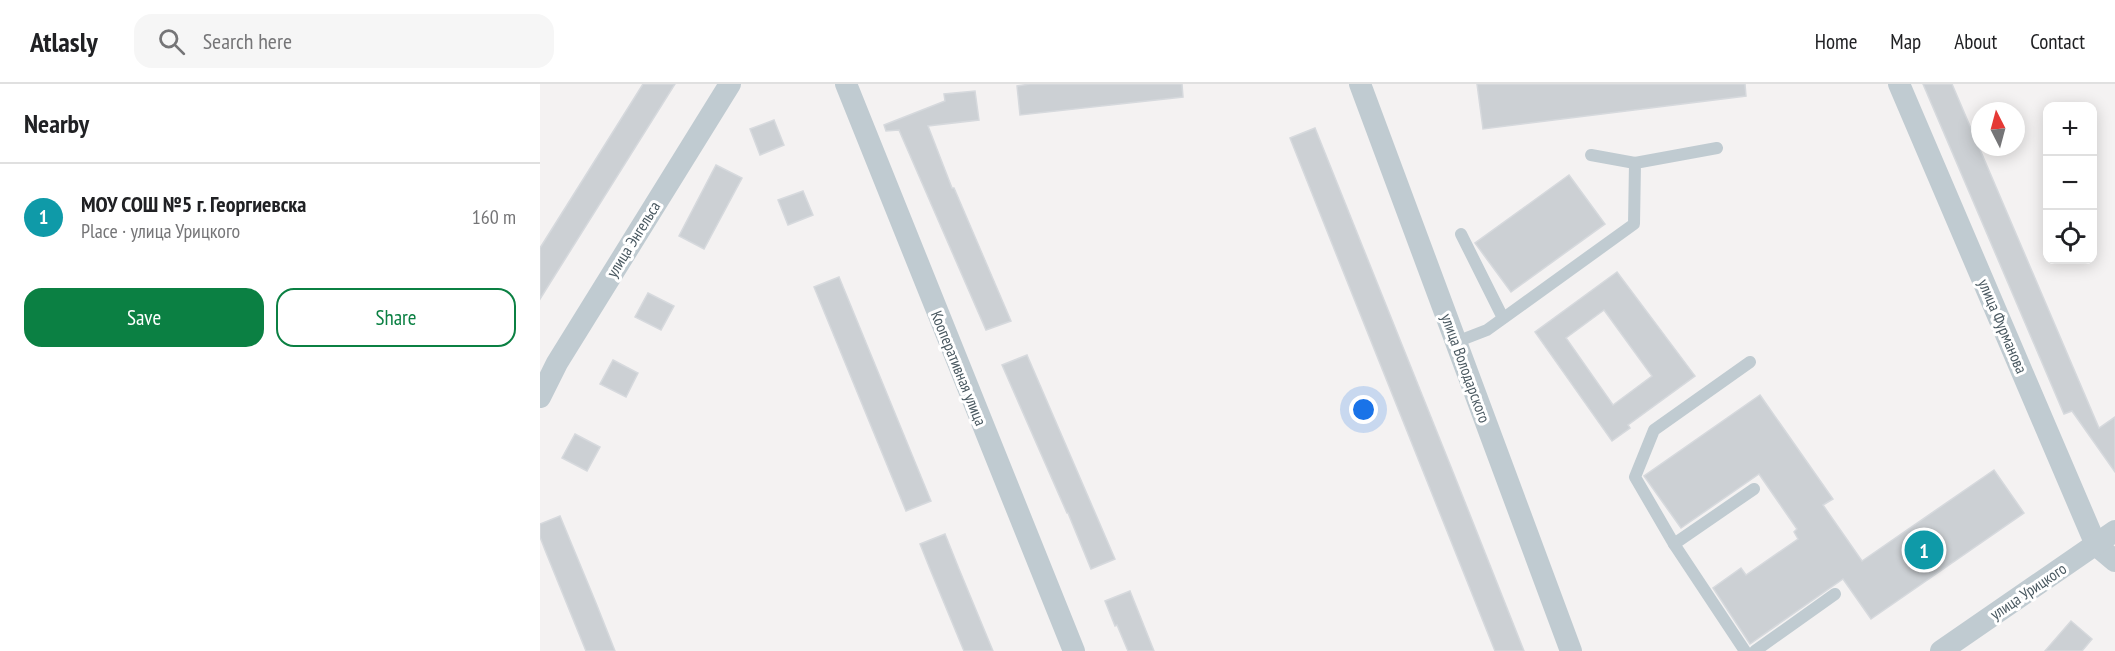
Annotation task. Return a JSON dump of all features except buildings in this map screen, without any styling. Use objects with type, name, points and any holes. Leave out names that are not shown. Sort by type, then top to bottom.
[{"type":"street","name":"улица Энгельса","points":[[540,397],[556,363],[730,84]]},
{"type":"street","name":"Кооперативная улица","points":[[846,84],[1074,651]]},
{"type":"street","name":"улица Володарского","points":[[1360,84],[1571,651]]},
{"type":"street","name":"улица Фурманова","points":[[1899,84],[2096,545],[2115,561]]},
{"type":"street","name":"улица Урицкого","points":[[1941,651],[2115,531]]},
{"type":"lane","points":[[1591,155],[1635,163],[1717,148]]},
{"type":"lane","points":[[1456,342],[1487,330],[1634,224],[1635,163]]},
{"type":"lane","points":[[1461,234],[1503,318]]},
{"type":"lane","points":[[1745,651],[1674,544],[1635,477],[1654,430],[1750,362]]},
{"type":"lane","points":[[1674,544],[1754,489]]},
{"type":"lane","points":[[1755,651],[1835,594]]},
{"type":"place","name":"МОУ СОШ №5 г. Георгиевска","points":[[1924,550]]}]
